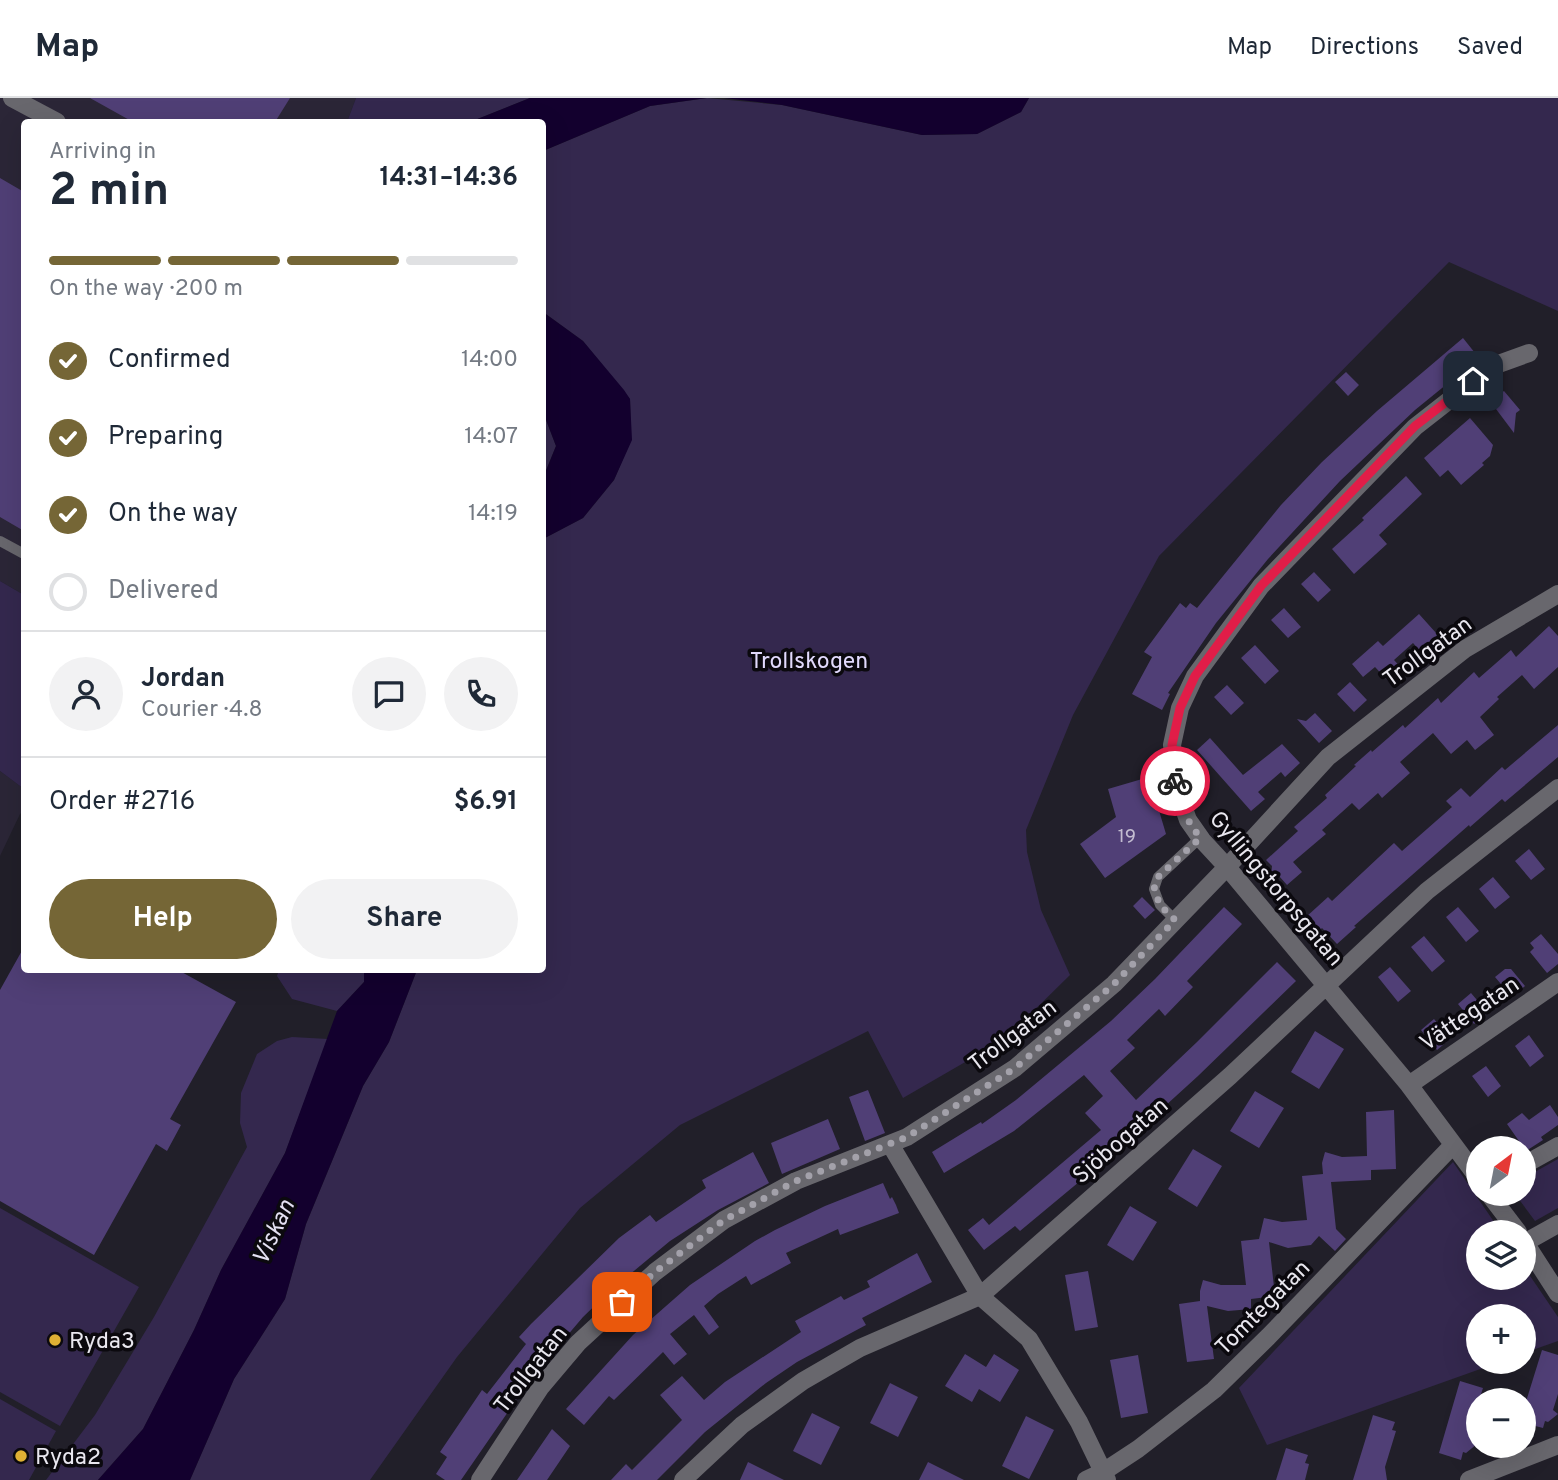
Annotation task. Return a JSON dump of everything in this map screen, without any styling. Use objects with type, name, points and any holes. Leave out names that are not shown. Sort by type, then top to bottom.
[{"type":"street","points":[[12,98],[51,119]]},
{"type":"street","name":"Gyllingstorpsgatan","points":[[1466,1162],[1409,1085],[1200,838],[1188,820],[1176,786],[1172,745],[1180,708],[1195,676],[1261,586],[1415,426],[1493,366],[1529,353]]},
{"type":"street","name":"Trollgatan","points":[[480,1480],[540,1388],[570,1352],[605,1316],[655,1272],[724,1220],[796,1181],[907,1137],[1015,1068],[1114,984],[1328,757],[1465,649],[1558,594]]},
{"type":"street","name":"Sjöbogatan","points":[[683,1480],[742,1425],[803,1381],[860,1348],[980,1296],[1230,1076],[1427,891],[1558,788]]},
{"type":"street","name":"Vättegatan","points":[[1409,1085],[1558,982]]},
{"type":"street","points":[[890,1144],[980,1296],[1029,1339],[1079,1422],[1105,1476]]},
{"type":"street","name":"Tomtegatan","points":[[1086,1480],[1105,1476],[1214,1390],[1453,1145]]},
{"type":"street","points":[[1536,1158],[1558,1146]]},
{"type":"street","points":[[1498,1206],[1509,1220]]},
{"type":"street","points":[[1536,1233],[1558,1224]]},
{"type":"street","points":[[1536,1259],[1558,1294]]},
{"type":"street","points":[[1469,1480],[1558,1445]]},
{"type":"lane","points":[[0,541],[21,552]]},
{"type":"lane","points":[[1175,920],[1160,905],[1154,889],[1158,877],[1200,838]]},
{"type":"shaded area","points":[[0,98],[356,98],[348,119],[21,119],[21,593],[0,581]]},
{"type":"shaded area","points":[[0,771],[21,787],[21,813],[0,856]]},
{"type":"green space","points":[[356,98],[530,98],[478,119],[348,119]]},
{"type":"green space","name":"Trollskogen","points":[[707,98],[782,105],[922,135],[977,134],[1021,112],[1029,98],[1558,98],[1558,311],[1449,262],[1159,556],[1073,715],[1026,830],[1027,852],[1041,910],[1070,975],[1005,1039],[903,1098],[868,1031],[680,1125],[580,1208],[457,1357],[370,1480],[190,1480],[234,1379],[285,1299],[306,1224],[363,1086],[389,1042],[416,973],[546,973],[546,537],[583,518],[614,480],[631,440],[630,399],[583,341],[546,314],[546,150],[650,106]]},
{"type":"green space","points":[[546,420],[556,446],[546,471]]},
{"type":"green space","points":[[0,581],[21,593],[21,787],[0,771]]},
{"type":"green space","points":[[278,973],[364,973],[364,982],[337,1011],[292,999],[277,976]]},
{"type":"green space","points":[[292,1037],[328,1039],[285,1153],[221,1270],[194,1330],[143,1429],[98,1480],[46,1480],[95,1415],[154,1317],[247,1147],[240,1123],[241,1093],[257,1054],[277,1041]]},
{"type":"green space","points":[[1558,1159],[1558,1208],[1536,1220],[1524,1206],[1536,1206],[1536,1171]]},
{"type":"green space","points":[[1453,1162],[1466,1181],[1466,1206],[1483,1206],[1493,1220],[1466,1220],[1466,1290],[1536,1290],[1536,1285],[1558,1317],[1558,1341],[1536,1349],[1536,1304],[1466,1304],[1466,1374],[1267,1445],[1239,1388]]},
{"type":"green space","name":"Ryda3","points":[[0,1208],[139,1287],[60,1426],[0,1392]]},
{"type":"green space","name":"Ryda2","points":[[0,1399],[56,1431],[29,1480],[0,1480]]},
{"type":"water","points":[[530,98],[707,98],[650,106],[546,150],[546,119],[478,119]]},
{"type":"water","points":[[724,98],[1029,98],[1021,112],[977,134],[922,135],[782,105]]},
{"type":"water","points":[[546,314],[583,341],[624,390],[630,399],[632,440],[614,480],[583,518],[546,537],[546,471],[556,446],[546,420]]},
{"type":"water","name":"Viskan","points":[[364,973],[416,973],[389,1042],[363,1086],[306,1224],[285,1299],[234,1379],[190,1480],[98,1480],[143,1429],[194,1330],[221,1270],[285,1153],[337,1011],[364,982]]},
{"type":"building","points":[[90,98],[290,98],[277,119],[128,119]]},
{"type":"building","points":[[0,178],[21,190],[21,529],[0,517]]},
{"type":"building","points":[[1463,338],[1479,358],[1415,410],[1340,481],[1268,559],[1216,623],[1168,693],[1170,694],[1162,710],[1132,694],[1152,657],[1144,652],[1180,603],[1186,608],[1190,603],[1197,608],[1281,505],[1322,462]]},
{"type":"building","points":[[1346,372],[1359,385],[1348,396],[1335,382]]},
{"type":"building","points":[[1504,391],[1520,410],[1516,413],[1514,433],[1490,401]]},
{"type":"building","points":[[1470,418],[1493,445],[1490,456],[1482,463],[1484,465],[1461,485],[1448,470],[1440,477],[1424,458]]},
{"type":"building","points":[[1406,476],[1422,494],[1379,535],[1387,544],[1354,574],[1332,549]]},
{"type":"building","points":[[1314,572],[1331,590],[1318,602],[1301,584]]},
{"type":"building","points":[[1284,608],[1301,627],[1288,638],[1271,620]]},
{"type":"building","points":[[1419,614],[1445,643],[1427,659],[1413,643],[1394,660],[1404,671],[1390,683],[1375,667],[1363,677],[1352,664],[1378,641],[1383,646]]},
{"type":"building","points":[[1549,626],[1558,636],[1558,667],[1534,689],[1522,675],[1497,697],[1499,699],[1480,717],[1494,735],[1475,750],[1467,740],[1451,754],[1433,733],[1400,762],[1410,773],[1382,798],[1378,793],[1359,810],[1352,803],[1322,830],[1326,834],[1293,862],[1302,872],[1287,885],[1279,876],[1271,876],[1272,866],[1266,860],[1298,831],[1294,827],[1327,798],[1325,795],[1356,766],[1354,765],[1403,725],[1405,728],[1438,698],[1441,703],[1474,672],[1479,678],[1511,650],[1516,657]]},
{"type":"building","points":[[1255,645],[1279,671],[1265,684],[1241,658]]},
{"type":"building","points":[[1350,682],[1367,700],[1354,712],[1337,694]]},
{"type":"building","points":[[1227,685],[1244,703],[1231,715],[1214,697]]},
{"type":"building","points":[[1315,713],[1332,731],[1319,743],[1297,719],[1306,721]]},
{"type":"building","points":[[1558,725],[1558,757],[1505,802],[1502,799],[1470,827],[1469,825],[1337,944],[1322,928],[1319,931],[1306,917],[1328,897],[1332,901],[1394,843],[1402,851],[1452,807],[1446,801],[1461,788],[1470,797],[1502,767],[1505,770]]},
{"type":"building","points":[[1210,738],[1243,775],[1282,744],[1300,763],[1285,777],[1281,772],[1258,792],[1265,799],[1251,811],[1197,750]]},
{"type":"building","points":[[1149,777],[1166,834],[1105,878],[1080,844],[1116,817],[1108,789]]},
{"type":"building","points":[[1529,849],[1545,869],[1531,880],[1515,861]]},
{"type":"building","points":[[1493,877],[1510,897],[1495,909],[1479,889]]},
{"type":"building","points":[[1142,897],[1155,910],[1145,919],[1133,906]]},
{"type":"building","points":[[1224,907],[1242,924],[1187,981],[1193,987],[1165,1016],[1159,1009],[1127,1040],[1135,1048],[1110,1071],[1136,1100],[1277,962],[1296,981],[1109,1157],[1020,1231],[1015,1226],[984,1250],[968,1230],[983,1218],[989,1225],[1101,1130],[1085,1113],[1103,1096],[1084,1075],[1014,1131],[944,1173],[932,1152],[981,1122],[982,1124],[1016,1100],[1111,1021]]},
{"type":"building","points":[[1458,907],[1479,931],[1466,942],[1446,917]]},
{"type":"building","points":[[1541,934],[1558,954],[1558,964],[1547,973],[1530,952],[1534,948],[1530,943]]},
{"type":"building","points":[[1424,936],[1445,961],[1432,972],[1411,947]]},
{"type":"building","points":[[21,952],[21,973],[183,973],[236,1002],[170,1119],[181,1125],[167,1151],[156,1144],[94,1255],[0,1201],[0,990]]},
{"type":"building","points":[[1390,967],[1411,991],[1398,1002],[1378,977]]},
{"type":"building","points":[[1505,969],[1511,969],[1525,986],[1512,997],[1495,977]]},
{"type":"building","points":[[1471,993],[1488,1013],[1474,1024],[1458,1004]]},
{"type":"building","points":[[1434,1019],[1450,1039],[1437,1050],[1421,1030]]},
{"type":"building","points":[[1315,1031],[1344,1049],[1319,1089],[1291,1072]]},
{"type":"building","points":[[1529,1035],[1544,1056],[1530,1067],[1515,1046]]},
{"type":"building","points":[[1486,1066],[1501,1086],[1488,1097],[1472,1076]]},
{"type":"building","points":[[868,1090],[885,1133],[865,1141],[849,1097]]},
{"type":"building","points":[[1255,1091],[1284,1108],[1259,1148],[1230,1131]]},
{"type":"building","points":[[1550,1105],[1558,1117],[1558,1125],[1541,1137],[1543,1140],[1536,1145],[1536,1136],[1515,1136],[1507,1124],[1522,1113],[1529,1120]]},
{"type":"building","points":[[1394,1110],[1396,1169],[1371,1170],[1371,1180],[1331,1182],[1336,1229],[1346,1239],[1335,1251],[1319,1236],[1311,1245],[1288,1248],[1269,1242],[1275,1296],[1251,1299],[1251,1309],[1228,1311],[1207,1306],[1214,1359],[1187,1362],[1179,1304],[1200,1301],[1203,1280],[1221,1285],[1246,1285],[1241,1241],[1259,1239],[1264,1218],[1282,1222],[1307,1220],[1302,1176],[1323,1174],[1325,1152],[1342,1157],[1367,1156],[1366,1112]]},
{"type":"building","points":[[828,1119],[840,1149],[782,1174],[771,1143]]},
{"type":"building","points":[[1193,1149],[1222,1166],[1197,1207],[1168,1189]]},
{"type":"building","points":[[753,1152],[769,1183],[718,1210],[670,1241],[611,1290],[583,1317],[532,1377],[461,1480],[445,1480],[436,1474],[447,1457],[440,1452],[482,1390],[487,1394],[526,1344],[519,1337],[531,1324],[619,1238],[650,1215],[656,1222],[706,1188],[702,1180]]},
{"type":"building","points":[[883,1183],[899,1213],[840,1235],[838,1229],[786,1253],[791,1263],[751,1285],[746,1276],[704,1306],[719,1327],[709,1335],[694,1315],[670,1334],[687,1354],[674,1365],[663,1352],[614,1400],[609,1396],[584,1425],[566,1409],[633,1335],[690,1285],[775,1230]]},
{"type":"building","points":[[1130,1206],[1157,1222],[1133,1261],[1107,1245]]},
{"type":"building","points":[[917,1253],[932,1282],[862,1318],[866,1325],[797,1362],[766,1383],[705,1432],[657,1480],[611,1480],[626,1464],[632,1470],[682,1420],[660,1395],[682,1376],[704,1400],[725,1382],[801,1332],[795,1321],[841,1296],[844,1300],[870,1287],[867,1281]]},
{"type":"building","points":[[1088,1271],[1098,1327],[1075,1331],[1065,1275]]},
{"type":"building","points":[[1542,1350],[1558,1355],[1558,1394],[1553,1410],[1558,1414],[1548,1422],[1545,1421],[1543,1428],[1536,1426],[1536,1388],[1530,1388]]},
{"type":"building","points":[[965,1354],[986,1367],[994,1354],[1019,1370],[1000,1402],[979,1389],[972,1402],[945,1386]]},
{"type":"building","points":[[1138,1355],[1148,1413],[1121,1418],[1110,1360]]},
{"type":"building","points":[[1460,1381],[1483,1388],[1466,1388],[1466,1453],[1463,1452],[1461,1460],[1439,1453]]},
{"type":"building","points":[[890,1383],[918,1397],[898,1437],[870,1423]]},
{"type":"building","points":[[812,1413],[840,1427],[821,1465],[793,1451]]},
{"type":"building","points":[[1373,1415],[1395,1422],[1392,1430],[1396,1431],[1385,1467],[1387,1480],[1353,1480]]},
{"type":"building","points":[[1026,1416],[1054,1430],[1029,1479],[1002,1466]]},
{"type":"building","points":[[552,1429],[570,1446],[547,1480],[517,1480]]},
{"type":"building","points":[[1286,1448],[1308,1455],[1305,1480],[1276,1480]]},
{"type":"building","points":[[748,1462],[784,1480],[740,1480]]},
{"type":"building","points":[[928,1462],[964,1480],[919,1480]]},
{"type":"way so far","points":[[622,1302],[655,1272],[724,1220],[796,1181],[907,1137],[1015,1068],[1114,984],[1175,920],[1160,905],[1154,889],[1158,877],[1200,838],[1188,820],[1175,781]]},
{"type":"place","name":"Ryda3","points":[[55,1340]]},
{"type":"place","name":"Ryda2","points":[[21,1456]]},
{"type":"route","points":[[1175,781],[1172,745],[1180,708],[1195,676],[1261,586],[1415,426],[1473,381]]}]
